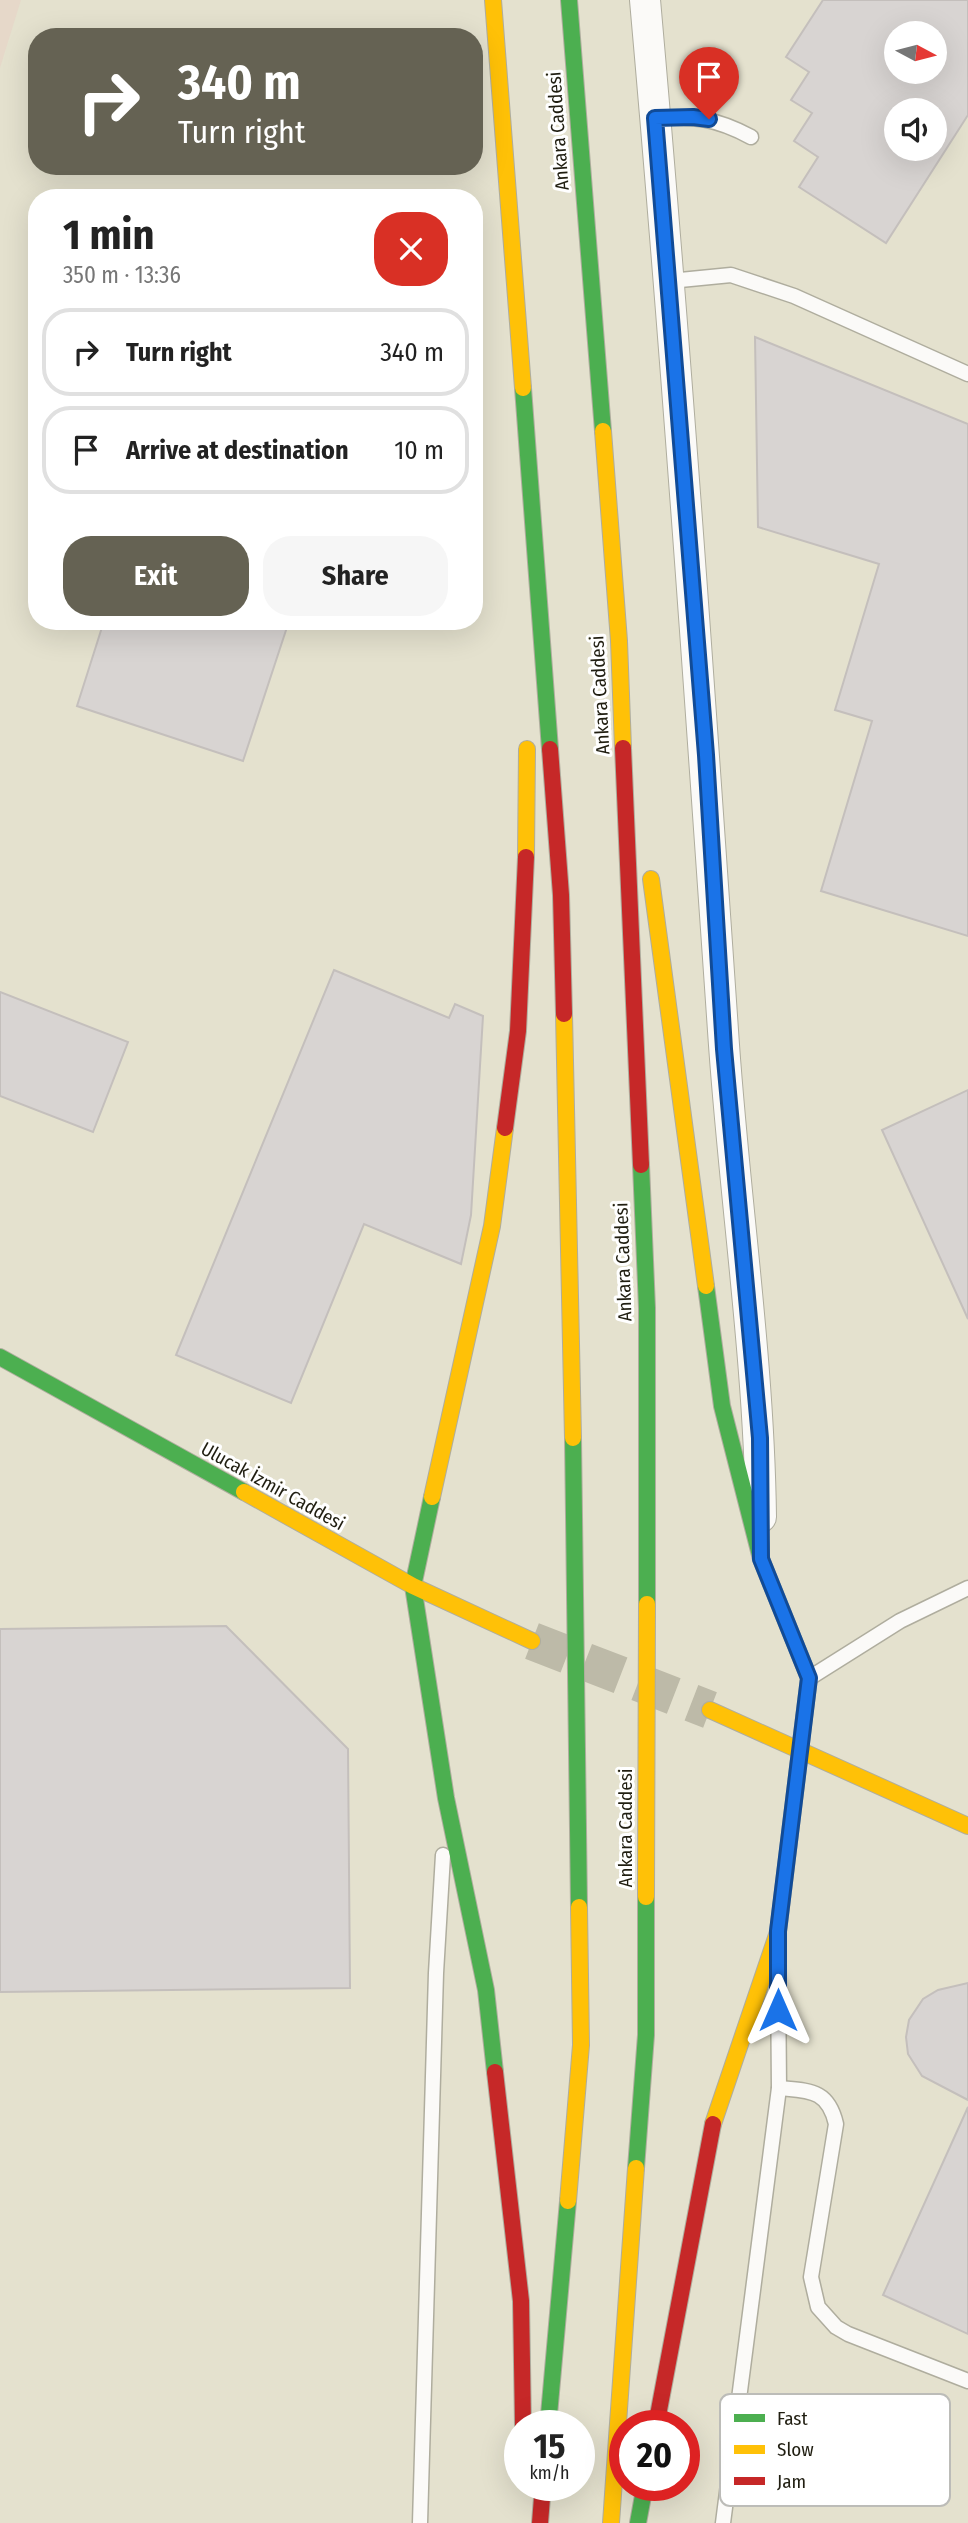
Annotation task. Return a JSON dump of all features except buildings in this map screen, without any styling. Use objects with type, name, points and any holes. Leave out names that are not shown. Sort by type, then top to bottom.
[{"type":"main road","points":[[493,0],[561,895],[572,1324],[581,2045],[549,2410]]},
{"type":"main road","name":"Ankara Caddesi","points":[[569,0],[619,641],[647,1308],[646,2007],[611,2523]]},
{"type":"main road","points":[[528,666],[529,470]]},
{"type":"main road","points":[[619,641],[643,820]]},
{"type":"main road","points":[[523,2410],[521,2301],[486,1990],[446,1798],[413,1587],[492,1226],[518,1031],[526,862],[527,736]]},
{"type":"main road","points":[[648,862],[722,1406],[761,1559],[809,1678],[778,1931],[710,2131],[659,2410]]},
{"type":"main road","name":"Ulucak İzmir Caddesi","points":[[0,1357],[413,1587],[531,1641]]},
{"type":"main road","points":[[710,1710],[968,1826]]},
{"type":"main road","points":[[540,2523],[542,2501]]},
{"type":"main road","points":[[638,2523],[642,2501]]},
{"type":"street","points":[[645,0],[670,281],[706,755],[724,1049],[760,1438],[761,1559]]},
{"type":"lane","points":[[655,118],[693,117],[724,122],[751,137]]},
{"type":"lane","points":[[670,281],[731,275],[794,296],[968,374]]},
{"type":"lane","points":[[809,1678],[900,1621],[968,1588]]},
{"type":"lane","points":[[419,2523],[436,1987],[446,1798]]},
{"type":"lane","points":[[740,2394],[779,2088],[778,1931]]},
{"type":"lane","points":[[779,2088],[813,2091],[821,2096],[833,2113],[836,2124],[811,2277],[818,2306],[826,2318],[848,2334],[968,2381]]},
{"type":"shaded area","points":[[0,0],[21,0],[0,68]]},
{"type":"tunnel","points":[[532,1641],[710,1710]]},
{"type":"traffic: fast","points":[[569,0],[603,431]]},
{"type":"traffic: fast","points":[[523,388],[550,749]]},
{"type":"traffic: fast","points":[[641,1165],[647,1308],[647,1604]]},
{"type":"traffic: fast","points":[[706,1286],[722,1406],[761,1559],[809,1678],[804,1718]]},
{"type":"traffic: fast","points":[[0,1357],[244,1492]]},
{"type":"traffic: fast","points":[[573,1438],[579,1907]]},
{"type":"traffic: fast","points":[[432,1497],[413,1586],[446,1798],[486,1990],[495,2072]]},
{"type":"traffic: fast","points":[[636,2168],[646,2035],[646,1897]]},
{"type":"traffic: fast","points":[[549,2410],[568,2201]]},
{"type":"traffic: fast","points":[[638,2523],[642,2501]]},
{"type":"traffic: slow","points":[[493,0],[523,388]]},
{"type":"traffic: slow","points":[[603,431],[619,641],[623,748]]},
{"type":"traffic: slow","points":[[526,857],[527,749]]},
{"type":"traffic: slow","points":[[651,879],[706,1286]]},
{"type":"traffic: slow","points":[[564,1014],[573,1438]]},
{"type":"traffic: slow","points":[[432,1497],[492,1226],[505,1128]]},
{"type":"traffic: slow","points":[[244,1492],[413,1586],[532,1641]]},
{"type":"traffic: slow","points":[[646,1897],[647,1604]]},
{"type":"traffic: slow","points":[[710,1710],[968,1826]]},
{"type":"traffic: slow","points":[[713,2124],[778,1932],[804,1718]]},
{"type":"traffic: slow","points":[[568,2201],[581,2045],[579,1907]]},
{"type":"traffic: slow","points":[[611,2523],[636,2168]]},
{"type":"traffic: jam","points":[[623,748],[641,1165]]},
{"type":"traffic: jam","points":[[550,749],[561,895],[564,1014]]},
{"type":"traffic: jam","points":[[505,1128],[518,1031],[526,857]]},
{"type":"traffic: jam","points":[[495,2072],[521,2301],[523,2410]]},
{"type":"traffic: jam","points":[[659,2410],[713,2124]]},
{"type":"traffic: jam","points":[[540,2523],[542,2501]]},
{"type":"route","points":[[709,119],[655,118],[706,755],[724,1049],[760,1438],[761,1559],[809,1678],[778,1931],[778,2010]]}]
